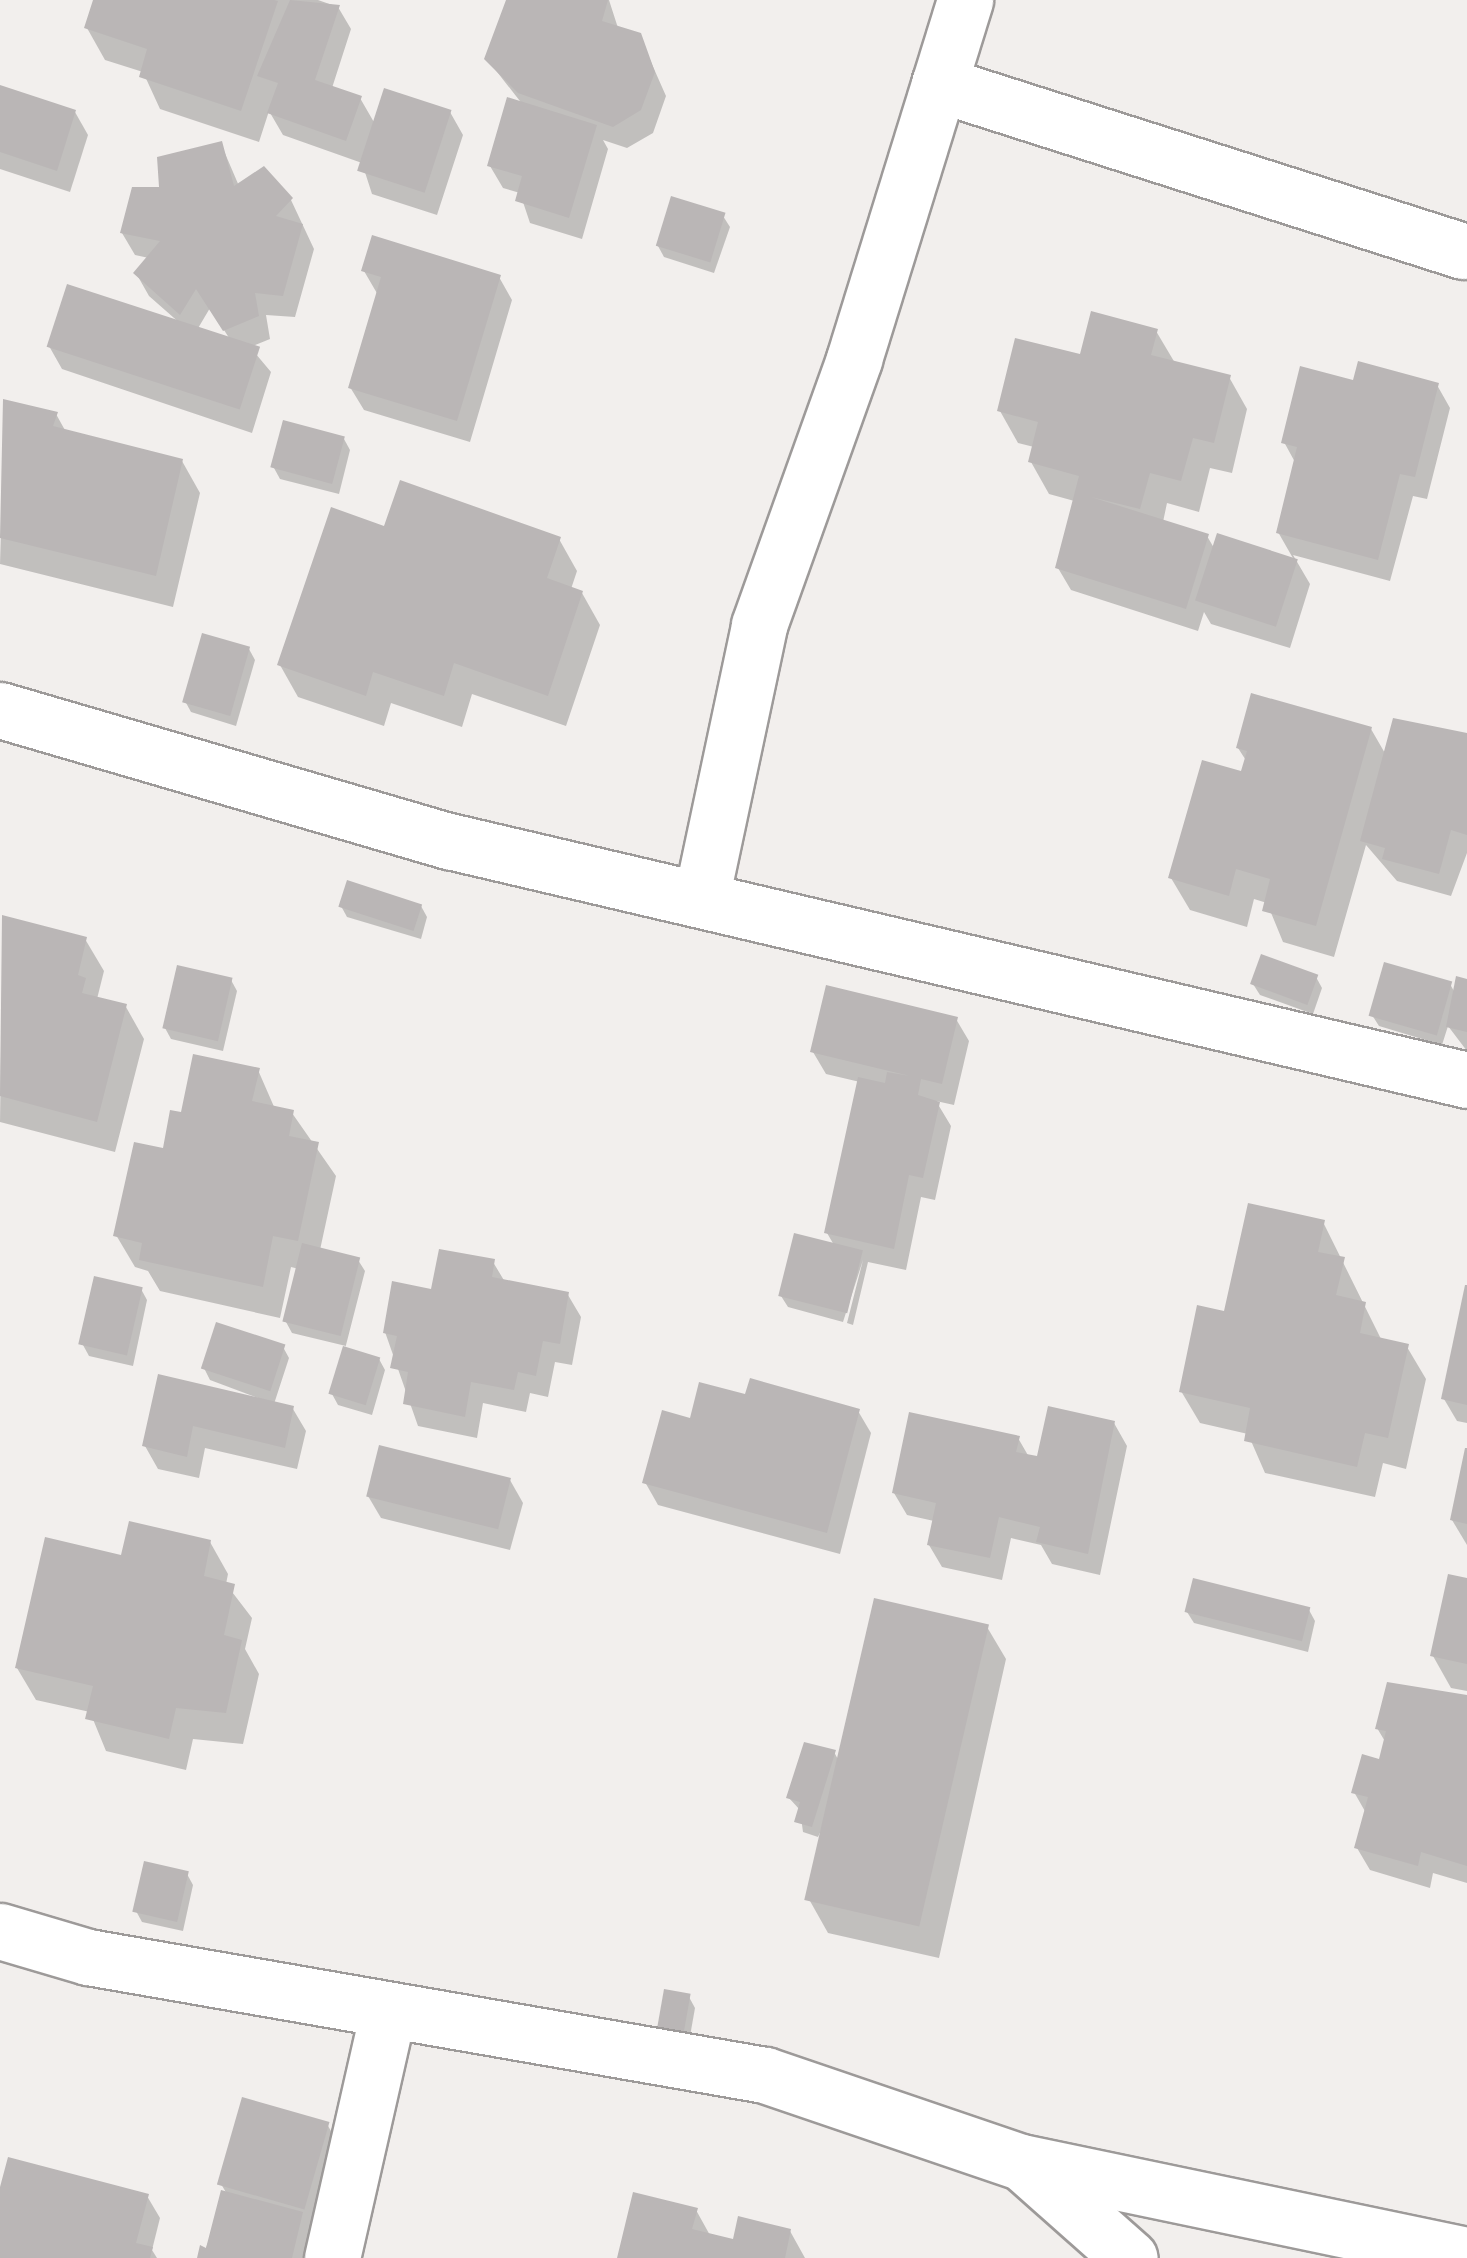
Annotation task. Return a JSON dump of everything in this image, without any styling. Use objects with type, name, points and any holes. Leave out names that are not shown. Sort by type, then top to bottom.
[{"type":"street","points":[[701,899],[759,625],[854,358],[966,0]]},
{"type":"street","points":[[940,84],[1463,251]]},
{"type":"street","points":[[0,710],[448,841],[1467,1080]]},
{"type":"street","points":[[0,1931],[88,1956],[765,2075],[1021,2162],[1467,2255]]},
{"type":"street","points":[[332,2258],[388,2011]]},
{"type":"street","points":[[1021,2162],[1130,2258]]},
{"type":"building","points":[[93,0],[278,1],[241,111],[139,77],[147,49],[84,28]]},
{"type":"building","points":[[290,0],[340,5],[315,80],[362,96],[346,141],[267,113],[278,83],[257,76]]},
{"type":"building","points":[[506,0],[608,0],[602,21],[641,33],[655,72],[641,110],[613,127],[518,93],[484,59]]},
{"type":"building","points":[[0,85],[76,110],[57,171],[0,152]]},
{"type":"building","points":[[384,88],[452,110],[425,193],[357,171]]},
{"type":"building","points":[[507,97],[597,125],[569,218],[515,201],[522,176],[487,166]]},
{"type":"building","points":[[222,141],[234,186],[264,166],[293,198],[276,216],[303,224],[283,296],[255,293],[259,316],[223,331],[196,289],[180,315],[133,273],[160,241],[120,233],[132,187],[159,187],[157,157]]},
{"type":"building","points":[[671,196],[726,213],[710,262],[656,246]]},
{"type":"building","points":[[372,235],[501,275],[457,421],[348,388],[381,277],[361,271]]},
{"type":"building","points":[[67,284],[260,347],[240,410],[47,347]]},
{"type":"building","points":[[1091,311],[1158,329],[1151,355],[1231,375],[1214,443],[1193,438],[1181,481],[1150,473],[1140,509],[1091,497],[1209,534],[1186,609],[1055,568],[1079,476],[1028,462],[1038,422],[997,411],[1015,338],[1080,354]]},
{"type":"building","points":[[1358,361],[1439,383],[1415,477],[1400,474],[1378,560],[1276,533],[1297,447],[1281,443],[1300,366],[1353,380]]},
{"type":"building","points":[[3,399],[58,412],[53,426],[183,459],[156,576],[0,538]]},
{"type":"building","points":[[283,420],[345,437],[332,484],[270,467]]},
{"type":"building","points":[[400,480],[561,537],[547,578],[583,591],[548,696],[454,663],[444,696],[373,672],[366,696],[277,665],[331,507],[384,526]]},
{"type":"building","points":[[1217,533],[1298,559],[1276,627],[1195,601]]},
{"type":"building","points":[[202,633],[250,647],[230,716],[182,702]]},
{"type":"building","points":[[1251,693],[1372,727],[1316,926],[1262,911],[1270,879],[1236,869],[1229,896],[1168,878],[1202,760],[1241,771],[1247,751],[1236,748]]},
{"type":"building","points":[[1393,718],[1467,733],[1467,835],[1451,830],[1439,874],[1382,859],[1385,848],[1360,841]]},
{"type":"building","points":[[347,880],[422,904],[413,931],[338,907]]},
{"type":"building","points":[[2,915],[87,937],[78,975],[86,978],[82,993],[127,1004],[97,1122],[0,1096]]},
{"type":"building","points":[[1261,954],[1318,975],[1307,1005],[1250,984]]},
{"type":"building","points":[[1384,962],[1452,982],[1437,1035],[1369,1016]]},
{"type":"building","points":[[177,965],[233,978],[218,1041],[162,1028]]},
{"type":"building","points":[[1456,976],[1467,979],[1467,1032],[1446,1027]]},
{"type":"building","points":[[826,985],[958,1017],[942,1084],[921,1079],[918,1095],[940,1102],[923,1178],[909,1175],[894,1249],[824,1233],[858,1077],[885,1083],[887,1072],[910,1076],[810,1052]]},
{"type":"building","points":[[193,1054],[260,1068],[252,1101],[294,1110],[289,1136],[319,1142],[298,1241],[273,1236],[263,1287],[139,1260],[142,1243],[113,1236],[134,1142],[163,1148],[170,1110],[181,1112]]},
{"type":"building","points":[[1248,1203],[1325,1220],[1318,1252],[1345,1257],[1336,1295],[1366,1302],[1360,1333],[1409,1344],[1388,1438],[1365,1433],[1357,1467],[1244,1441],[1250,1408],[1179,1392],[1197,1305],[1224,1311]]},
{"type":"building","points":[[794,1233],[863,1250],[847,1313],[778,1296]]},
{"type":"building","points":[[302,1243],[360,1258],[341,1336],[282,1322]]},
{"type":"building","points":[[439,1249],[495,1259],[492,1277],[569,1292],[560,1344],[543,1341],[536,1376],[518,1372],[514,1390],[471,1382],[465,1417],[403,1404],[408,1372],[390,1368],[397,1336],[383,1333],[392,1281],[431,1289]]},
{"type":"building","points":[[94,1276],[143,1287],[127,1355],[78,1344]]},
{"type":"building","points":[[1467,1285],[1467,1405],[1441,1399]]},
{"type":"building","points":[[216,1322],[285,1345],[270,1391],[201,1369]]},
{"type":"building","points":[[343,1346],[380,1357],[366,1405],[328,1394]]},
{"type":"building","points":[[158,1374],[294,1406],[285,1448],[193,1426],[187,1457],[142,1446]]},
{"type":"building","points":[[750,1378],[860,1409],[827,1533],[642,1483],[662,1410],[690,1418],[699,1382],[745,1394]]},
{"type":"building","points":[[1048,1406],[1115,1421],[1088,1554],[1036,1542],[1040,1527],[999,1517],[990,1558],[927,1545],[936,1503],[892,1493],[909,1412],[1020,1436],[1016,1452],[1037,1456]]},
{"type":"building","points":[[379,1445],[511,1478],[498,1529],[366,1496]]},
{"type":"building","points":[[1467,1448],[1467,1524],[1450,1520]]},
{"type":"building","points":[[129,1521],[211,1540],[204,1576],[235,1584],[224,1635],[242,1640],[226,1713],[176,1708],[169,1739],[85,1719],[93,1686],[15,1668],[45,1537],[121,1555]]},
{"type":"building","points":[[1448,1574],[1467,1578],[1467,1664],[1430,1656]]},
{"type":"building","points":[[1193,1578],[1310,1607],[1302,1641],[1185,1612]]},
{"type":"building","points":[[874,1598],[989,1625],[919,1927],[804,1900]]},
{"type":"building","points":[[1387,1682],[1467,1695],[1467,1866],[1421,1852],[1418,1866],[1354,1848],[1368,1797],[1351,1793],[1362,1754],[1379,1759],[1386,1731],[1375,1729]]},
{"type":"building","points":[[804,1742],[836,1750],[812,1827],[794,1822],[800,1802],[786,1798]]},
{"type":"building","points":[[144,1861],[189,1871],[177,1922],[132,1912]]},
{"type":"building","points":[[664,1989],[691,1994],[684,2032],[657,2027]]},
{"type":"building","points":[[242,2097],[329,2122],[304,2210],[217,2184]]},
{"type":"building","points":[[8,2157],[149,2194],[136,2243],[153,2247],[150,2258],[0,2258],[0,2187]]},
{"type":"building","points":[[221,2190],[303,2212],[292,2258],[197,2258],[200,2245],[206,2248]]},
{"type":"building","points":[[633,2192],[698,2208],[692,2229],[733,2239],[738,2216],[791,2229],[785,2258],[617,2258]]}]
